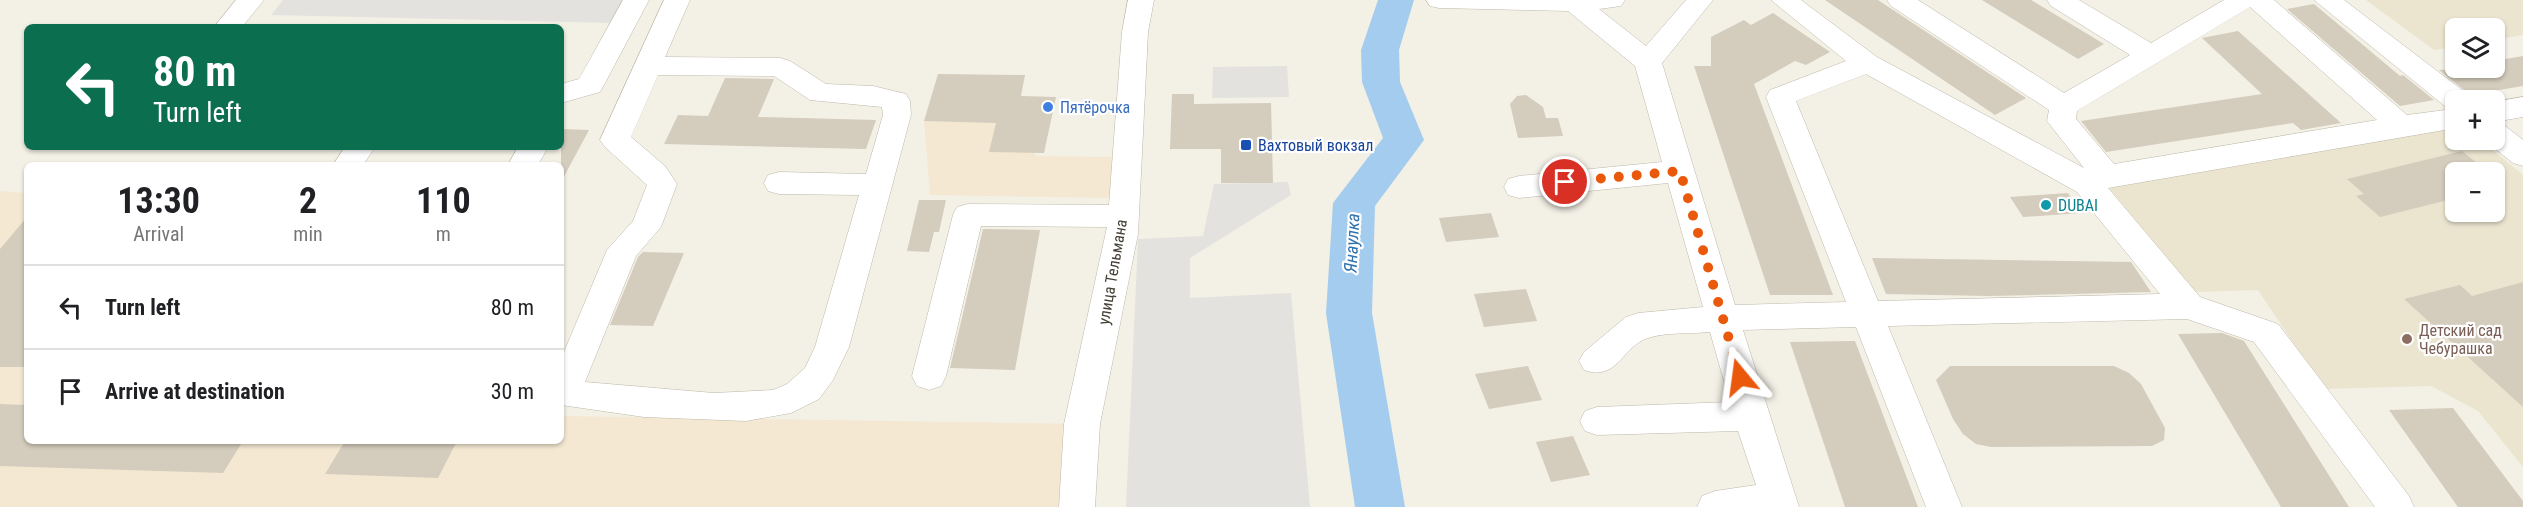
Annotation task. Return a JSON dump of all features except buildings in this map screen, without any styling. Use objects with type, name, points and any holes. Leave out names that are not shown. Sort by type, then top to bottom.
[{"type":"street","points":[[230,24],[251,0]]},
{"type":"street","points":[[564,93],[590,85],[636,0]]},
{"type":"street","points":[[649,66],[780,67],[820,93],[873,94],[896,101],[897,115],[832,347],[816,381],[790,400],[748,407],[592,399],[564,392],[623,250],[646,228],[662,184],[654,172],[615,140],[677,0]]},
{"type":"street","name":"улица Тельмана","points":[[1077,507],[1082,424],[1122,234],[1135,32],[1141,0]]},
{"type":"street","points":[[1439,0],[1575,3],[1612,0]]},
{"type":"street","points":[[1648,62],[1700,0]]},
{"type":"street","points":[[1784,0],[1867,63],[2097,180],[2445,120]]},
{"type":"street","points":[[1899,0],[2064,106]]},
{"type":"street","points":[[2060,0],[2151,55]]},
{"type":"street","points":[[2258,0],[2401,126]]},
{"type":"street","points":[[2327,0],[2445,91]]},
{"type":"street","points":[[2188,306],[2097,180],[2061,121],[2064,106],[2151,55],[2228,2]]},
{"type":"street","points":[[1575,3],[1648,62],[1751,416],[1779,502],[1715,507]]},
{"type":"street","points":[[1867,63],[1780,97],[1944,507]]},
{"type":"street","points":[[2505,110],[2523,107]]},
{"type":"street","points":[[2505,141],[2523,156]]},
{"type":"street","points":[[1519,187],[1680,171]]},
{"type":"street","points":[[779,183],[878,185]]},
{"type":"street","points":[[929,376],[968,215],[1122,216]]},
{"type":"street","points":[[1596,361],[1638,326],[1724,318],[2188,306],[2266,333],[2396,507]]},
{"type":"street","points":[[1597,422],[1751,416]]},
{"type":"shaded area","points":[[283,0],[626,0],[613,23],[271,15]]},
{"type":"shaded area","points":[[2366,0],[2523,0],[2523,35],[2505,38],[2505,18],[2445,18],[2445,48],[2434,50]]},
{"type":"shaded area","points":[[1287,66],[1289,97],[1212,98],[1213,67]]},
{"type":"shaded area","points":[[924,121],[1015,123],[1036,156],[1115,157],[1109,198],[930,195]]},
{"type":"shaded area","name":"Детский сад Чебурашка","points":[[2445,122],[2445,150],[2493,150],[2523,175],[2523,467],[2478,411],[2431,386],[2324,389],[2258,290],[2195,292],[2109,188]]},
{"type":"shaded area","points":[[1288,182],[1291,195],[1190,258],[1190,298],[1291,293],[1310,507],[1126,507],[1138,239],[1203,236],[1214,184]]},
{"type":"shaded area","points":[[0,191],[24,193],[24,444],[564,444],[564,416],[1082,424],[1077,507],[0,507]]},
{"type":"waterway","name":"Янаулка","points":[[1380,507],[1349,313],[1354,203],[1404,140],[1381,82],[1380,50],[1396,0]]},
{"type":"place","name":"Пятёрочка","points":[[1048,107]]},
{"type":"place","name":"Вахтовый вокзал","points":[[1246,145]]},
{"type":"place","name":"DUBAI","points":[[2046,205]]},
{"type":"place","name":"Детский сад Чебурашка","points":[[2407,339]]},
{"type":"route","points":[[1565,182],[1680,171],[1740,377]]}]
